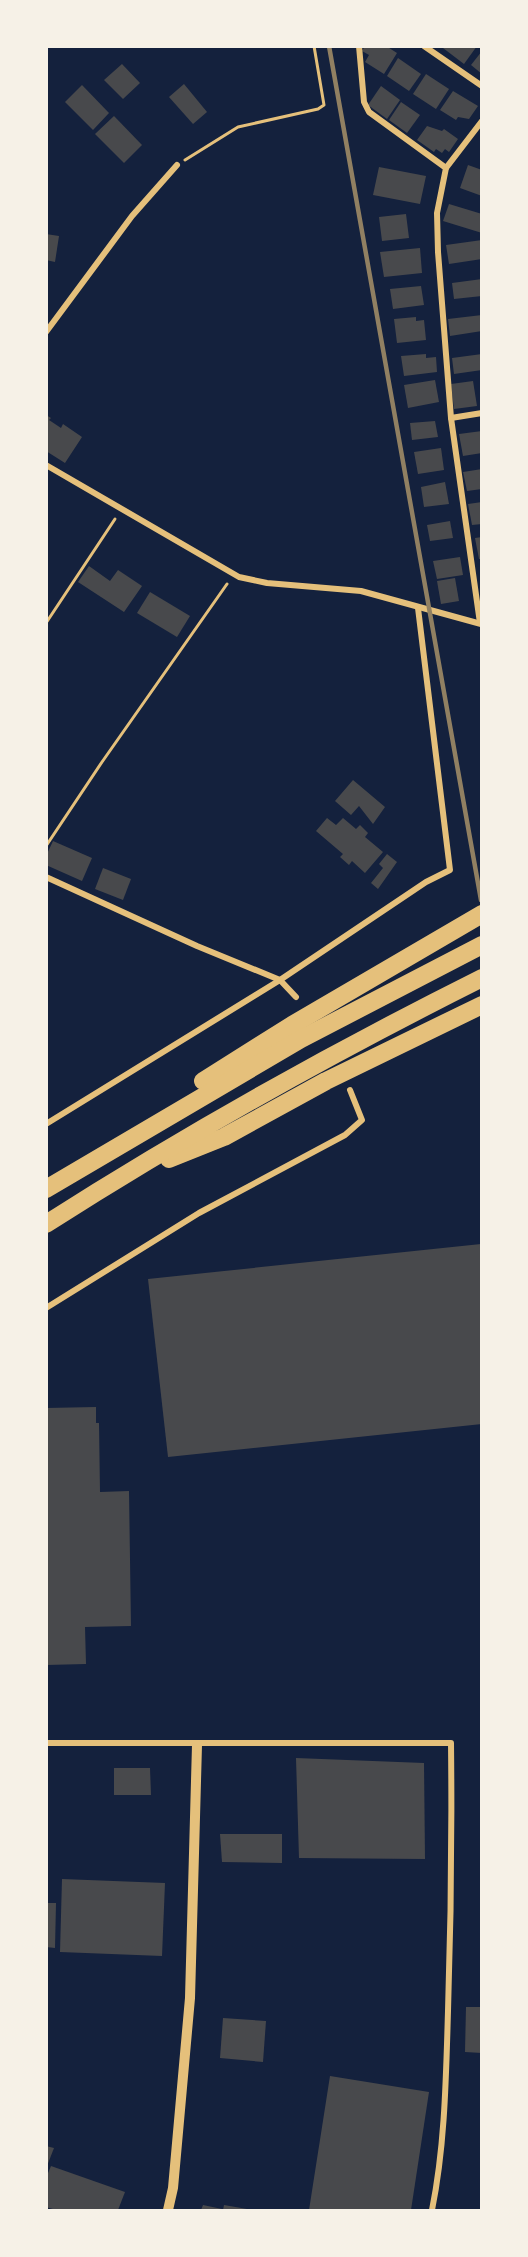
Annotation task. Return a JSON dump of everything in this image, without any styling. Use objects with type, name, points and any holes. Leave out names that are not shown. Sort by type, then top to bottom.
[{"type":"highway","points":[[97,1158],[192,1089],[282,1031],[482,914]]},
{"type":"highway","points":[[46,1189],[301,1039],[482,945]]},
{"type":"highway","points":[[46,1224],[117,1179],[315,1064],[482,978]]},
{"type":"highway","points":[[117,1179],[225,1137],[326,1081],[482,1005]]},
{"type":"street","points":[[359,46],[364,102],[369,112],[447,168]]},
{"type":"street","points":[[424,46],[482,86]]},
{"type":"street","points":[[46,465],[231,574],[267,583],[361,591],[481,624],[451,418],[437,230],[447,168],[482,121]]},
{"type":"street","points":[[46,332],[132,216],[177,165]]},
{"type":"street","points":[[451,418],[482,413]]},
{"type":"street","points":[[46,1124],[280,980],[426,882],[450,870],[418,608]]},
{"type":"street","points":[[46,877],[197,946],[280,980],[296,997]]},
{"type":"street","points":[[46,1308],[199,1213],[345,1135],[362,1120],[350,1090]]},
{"type":"street","points":[[46,1743],[197,1745],[452,1743],[452,1884],[447,2055],[438,2182],[432,2211]]},
{"type":"street","points":[[168,2211],[173,2188],[190,1998],[197,1745]]},
{"type":"path","points":[[177,165],[238,127],[318,109],[324,105],[314,46]]},
{"type":"path","points":[[46,623],[121,510]]},
{"type":"path","points":[[46,846],[231,574]]},
{"type":"building","points":[[365,46],[386,46],[397,53],[384,74],[365,62],[369,55],[362,51]]},
{"type":"building","points":[[445,46],[477,46],[464,64],[443,48]]},
{"type":"building","points":[[482,51],[482,74],[471,65]]},
{"type":"building","points":[[398,58],[421,74],[409,91],[387,76]]},
{"type":"building","points":[[122,64],[140,83],[123,99],[104,80]]},
{"type":"building","points":[[426,74],[449,89],[436,109],[413,94]]},
{"type":"building","points":[[184,84],[207,112],[193,124],[169,97]]},
{"type":"building","points":[[82,85],[109,113],[93,130],[65,102]]},
{"type":"building","points":[[381,86],[400,100],[387,119],[368,105]]},
{"type":"building","points":[[453,91],[478,106],[469,119],[458,117],[456,120],[440,110]]},
{"type":"building","points":[[401,102],[420,115],[407,133],[389,120]]},
{"type":"building","points":[[114,116],[142,145],[124,163],[95,134]]},
{"type":"building","points":[[427,126],[442,131],[444,129],[458,139],[449,152],[445,149],[442,153],[436,149],[434,152],[417,140]]},
{"type":"building","points":[[468,165],[482,170],[482,196],[460,188]]},
{"type":"building","points":[[379,167],[426,176],[420,204],[373,195]]},
{"type":"building","points":[[449,204],[482,214],[482,233],[443,221]]},
{"type":"building","points":[[406,214],[409,238],[382,241],[379,217]]},
{"type":"building","points":[[46,234],[59,236],[55,262],[46,260]]},
{"type":"building","points":[[482,240],[482,259],[449,264],[446,245]]},
{"type":"building","points":[[420,248],[422,273],[384,277],[380,252]]},
{"type":"building","points":[[482,279],[482,296],[454,299],[452,283]]},
{"type":"building","points":[[421,286],[424,305],[393,309],[390,289]]},
{"type":"building","points":[[482,315],[482,331],[450,336],[448,319]]},
{"type":"building","points":[[416,317],[416,321],[424,320],[426,340],[397,343],[394,319]]},
{"type":"building","points":[[426,354],[426,358],[436,357],[437,372],[404,376],[401,356]]},
{"type":"building","points":[[482,354],[482,370],[454,374],[452,358]]},
{"type":"building","points":[[435,380],[439,402],[408,408],[404,385]]},
{"type":"building","points":[[473,381],[477,406],[454,409],[451,384]]},
{"type":"building","points":[[46,415],[51,418],[49,420],[61,428],[63,424],[82,437],[65,463],[46,451]]},
{"type":"building","points":[[435,421],[438,437],[412,440],[410,423]]},
{"type":"building","points":[[482,431],[482,453],[463,456],[459,434]]},
{"type":"building","points":[[441,448],[444,470],[418,474],[414,452]]},
{"type":"building","points":[[482,469],[482,489],[467,491],[463,472]]},
{"type":"building","points":[[445,482],[449,504],[424,507],[421,487]]},
{"type":"building","points":[[482,502],[482,524],[472,525],[468,504]]},
{"type":"building","points":[[450,521],[453,538],[430,541],[427,525]]},
{"type":"building","points":[[482,537],[482,559],[479,559],[475,538]]},
{"type":"building","points":[[460,557],[463,575],[437,579],[433,561]]},
{"type":"building","points":[[89,566],[110,581],[118,570],[142,586],[124,612],[78,582]]},
{"type":"building","points":[[455,578],[459,601],[441,604],[437,581]]},
{"type":"building","points":[[150,592],[190,616],[177,637],[137,613]]},
{"type":"building","points":[[353,780],[385,807],[373,824],[359,806],[351,815],[335,801]]},
{"type":"building","points":[[327,818],[336,825],[343,818],[356,829],[360,825],[368,833],[365,837],[383,852],[365,873],[352,861],[349,865],[340,857],[343,854],[316,831]]},
{"type":"building","points":[[53,841],[92,858],[82,881],[46,865],[46,856]]},
{"type":"building","points":[[387,854],[397,862],[378,889],[371,883],[383,868],[379,864]]},
{"type":"building","points":[[103,868],[131,879],[123,900],[95,889]]},
{"type":"building","points":[[481,1244],[482,1424],[168,1457],[148,1279]]},
{"type":"building","points":[[96,1407],[96,1423],[99,1423],[100,1492],[129,1491],[131,1626],[85,1627],[86,1664],[46,1665],[46,1408]]},
{"type":"building","points":[[296,1758],[424,1763],[425,1859],[299,1858]]},
{"type":"building","points":[[114,1768],[150,1768],[151,1795],[114,1795]]},
{"type":"building","points":[[220,1834],[282,1834],[282,1863],[222,1862]]},
{"type":"building","points":[[62,1879],[165,1883],[162,1956],[60,1952]]},
{"type":"building","points":[[46,1903],[56,1903],[55,1948],[46,1947]]},
{"type":"building","points":[[466,2007],[482,2007],[482,2053],[465,2052]]},
{"type":"building","points":[[223,2018],[266,2021],[263,2062],[220,2058]]},
{"type":"building","points":[[330,2076],[429,2092],[411,2210],[309,2210]]},
{"type":"building","points":[[46,2146],[54,2148],[47,2166],[46,2166]]},
{"type":"building","points":[[51,2166],[125,2192],[118,2210],[56,2210],[46,2207],[46,2178]]},
{"type":"building","points":[[203,2205],[222,2209],[222,2210],[201,2210]]},
{"type":"building","points":[[224,2205],[247,2209],[247,2210],[223,2210]]},
{"type":"railway","points":[[329,46],[481,900]]}]
